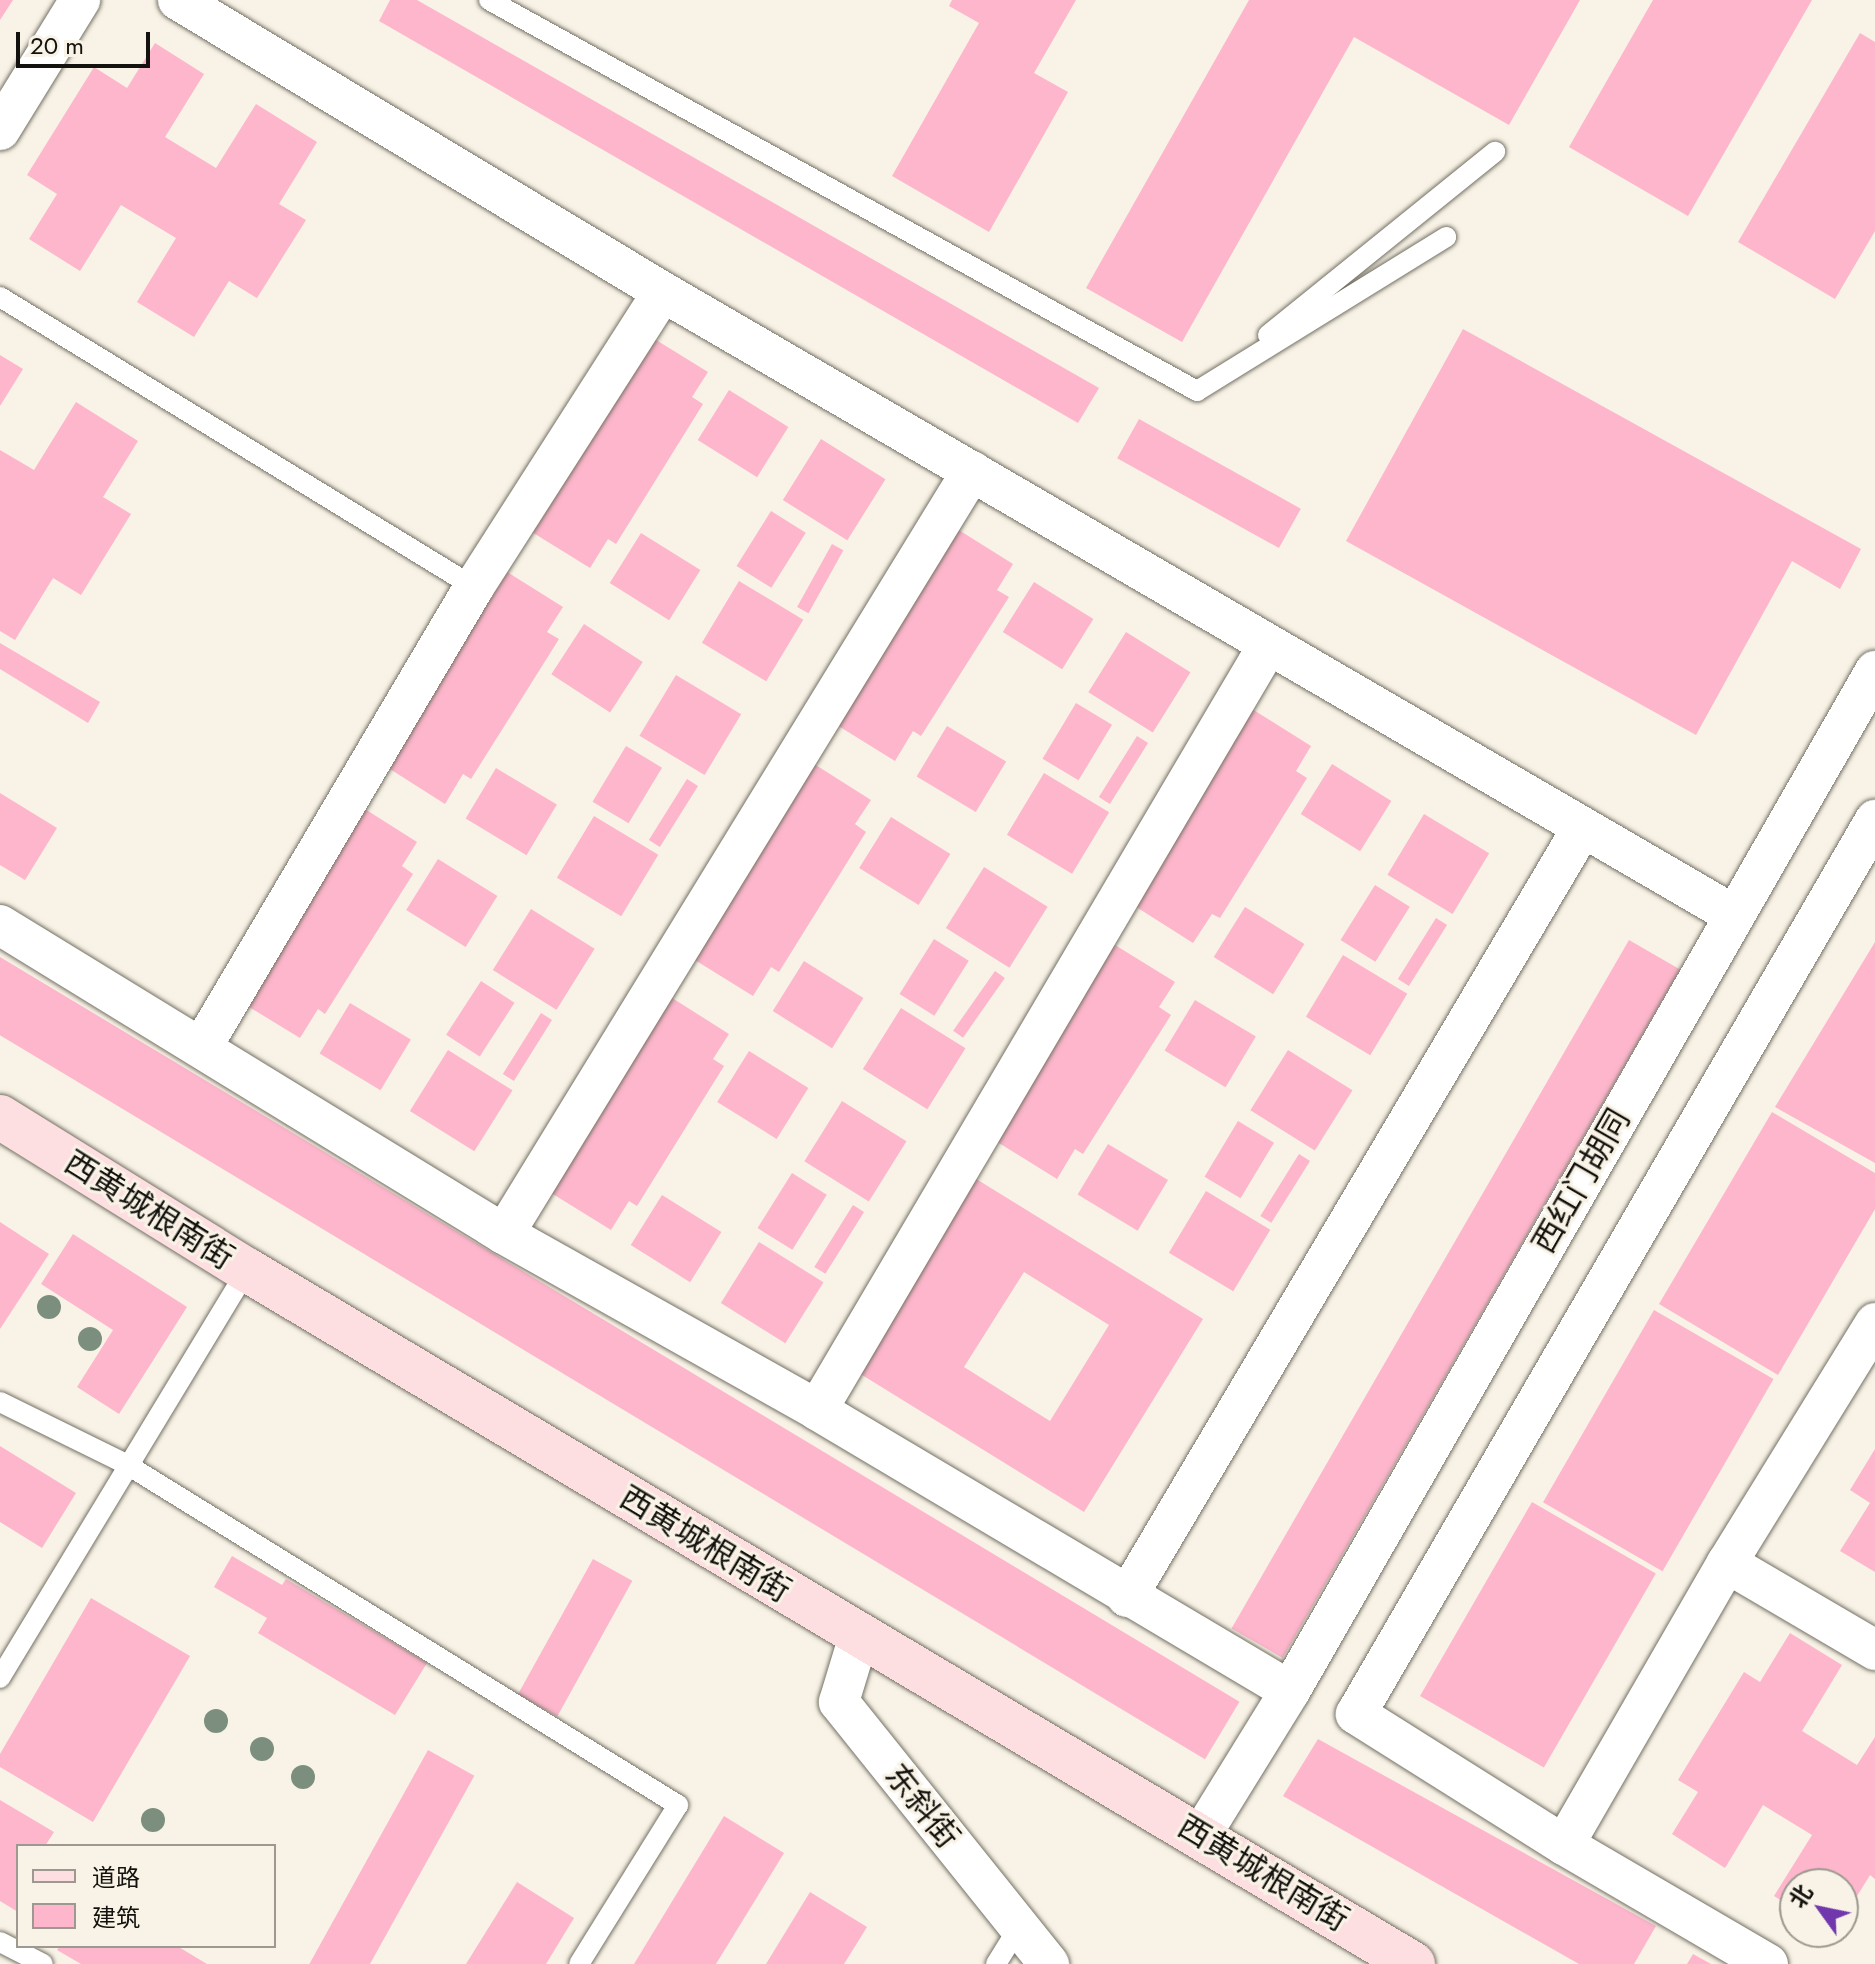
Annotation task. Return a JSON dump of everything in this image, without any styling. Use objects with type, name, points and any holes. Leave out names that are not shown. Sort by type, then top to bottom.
[{"type":"main road","name":"西黄城根南街","points":[[0,1117],[247,1270],[859,1636],[1201,1835],[1413,1964]]},
{"type":"street","points":[[0,130],[80,0]]},
{"type":"street","points":[[178,0],[663,292],[1581,830],[1734,915]]},
{"type":"street","points":[[203,1045],[474,587],[663,292]]},
{"type":"street","points":[[504,1234],[972,471]]},
{"type":"street","points":[[817,1410],[1267,647]]},
{"type":"street","name":"西红门胡同","points":[[1201,1835],[1290,1691],[1875,671]]},
{"type":"street","points":[[1768,1964],[1564,1845],[1356,1714],[1875,820]]},
{"type":"street","points":[[1127,1597],[1581,830]]},
{"type":"street","points":[[0,925],[203,1045],[504,1234],[817,1410],[1127,1597],[1290,1691]]},
{"type":"street","points":[[1564,1845],[1727,1563],[1875,1323]]},
{"type":"street","points":[[1727,1563],[1875,1650]]},
{"type":"street","name":"东斜街","points":[[859,1636],[839,1702],[1049,1964]]},
{"type":"lane","points":[[489,0],[1197,391]]},
{"type":"lane","points":[[1197,391],[1495,152]]},
{"type":"lane","points":[[1197,391],[1446,237]]},
{"type":"lane","points":[[0,297],[474,587]]},
{"type":"lane","points":[[0,1678],[126,1464],[247,1270]]},
{"type":"lane","points":[[0,1402],[126,1464],[678,1805],[579,1964]]},
{"type":"lane","points":[[996,1964],[1019,1927]]},
{"type":"lane","points":[[0,1942],[43,1964]]},
{"type":"building","points":[[0,0],[13,0],[0,20]]},
{"type":"building","points":[[390,0],[417,0],[1099,388],[1078,423],[379,21]]},
{"type":"building","points":[[952,0],[1076,0],[1034,73],[1068,92],[989,232],[892,176],[979,23],[949,6]]},
{"type":"building","points":[[1249,0],[1580,0],[1509,125],[1354,37],[1182,342],[1086,288]]},
{"type":"building","points":[[1653,0],[1812,0],[1688,216],[1569,147]]},
{"type":"building","points":[[1860,33],[1875,42],[1875,231],[1835,299],[1738,242]]},
{"type":"building","points":[[155,43],[204,74],[165,137],[216,168],[256,104],[317,142],[279,204],[306,220],[257,298],[229,281],[194,337],[137,302],[176,238],[121,205],[80,271],[29,239],[57,194],[27,175],[94,67],[127,88]]},
{"type":"building","points":[[1463,329],[1861,549],[1840,589],[1792,561],[1696,735],[1346,541]]},
{"type":"building","points":[[648,335],[708,372],[692,397],[703,404],[616,544],[608,539],[590,568],[527,529]]},
{"type":"building","points":[[0,355],[23,369],[0,406]]},
{"type":"building","points":[[729,390],[788,427],[757,477],[698,440]]},
{"type":"building","points":[[76,402],[138,441],[103,497],[131,514],[81,595],[53,578],[15,640],[0,631],[0,450],[34,470]]},
{"type":"building","points":[[1139,419],[1301,509],[1279,548],[1117,458]]},
{"type":"building","points":[[821,439],[885,479],[847,540],[783,500]]},
{"type":"building","points":[[771,511],[806,533],[771,588],[737,566]]},
{"type":"building","points":[[954,527],[1013,564],[997,590],[1009,597],[921,736],[913,731],[895,761],[832,722]]},
{"type":"building","points":[[641,533],[700,570],[669,620],[610,583]]},
{"type":"building","points":[[832,544],[843,550],[808,613],[797,607]]},
{"type":"building","points":[[504,570],[563,607],[547,632],[559,639],[471,779],[463,774],[445,804],[382,764]]},
{"type":"building","points":[[739,581],[803,620],[766,681],[702,643]]},
{"type":"building","points":[[1034,582],[1093,619],[1062,669],[1003,632]]},
{"type":"building","points":[[584,624],[643,662],[610,712],[551,674]]},
{"type":"building","points":[[1126,632],[1190,672],[1153,732],[1088,692]]},
{"type":"building","points":[[0,643],[100,702],[88,723],[0,669]]},
{"type":"building","points":[[676,675],[741,714],[705,775],[639,736]]},
{"type":"building","points":[[1076,703],[1112,725],[1079,780],[1043,759]]},
{"type":"building","points":[[1252,709],[1311,746],[1296,771],[1307,778],[1220,918],[1212,914],[1193,943],[1130,903]]},
{"type":"building","points":[[947,726],[1006,762],[976,812],[917,777]]},
{"type":"building","points":[[1137,736],[1148,743],[1110,804],[1099,797]]},
{"type":"building","points":[[626,746],[662,768],[629,823],[593,802]]},
{"type":"building","points":[[811,762],[871,800],[855,824],[866,832],[779,972],[771,967],[753,996],[690,957]]},
{"type":"building","points":[[1332,764],[1391,801],[1360,851],[1301,814]]},
{"type":"building","points":[[496,768],[557,805],[526,855],[466,819]]},
{"type":"building","points":[[1044,773],[1109,812],[1072,874],[1007,835]]},
{"type":"building","points":[[687,779],[698,786],[660,847],[649,840]]},
{"type":"building","points":[[0,793],[57,828],[25,880],[0,865]]},
{"type":"building","points":[[357,804],[417,842],[402,866],[413,874],[325,1014],[318,1009],[300,1038],[236,999]]},
{"type":"building","points":[[1424,814],[1489,853],[1453,914],[1387,875]]},
{"type":"building","points":[[594,816],[658,855],[621,916],[557,878]]},
{"type":"building","points":[[891,817],[950,854],[919,905],[859,868]]},
{"type":"building","points":[[438,859],[497,896],[466,947],[406,910]]},
{"type":"building","points":[[984,867],[1048,907],[1009,968],[946,928]]},
{"type":"building","points":[[1375,885],[1410,907],[1375,962],[1341,940]]},
{"type":"building","points":[[1245,907],[1304,944],[1273,994],[1214,957]]},
{"type":"building","points":[[531,909],[595,949],[556,1010],[493,970]]},
{"type":"building","points":[[1436,918],[1447,925],[1409,986],[1398,979]]},
{"type":"building","points":[[934,939],[969,961],[934,1016],[900,994]]},
{"type":"building","points":[[1629,940],[1680,970],[1283,1658],[1232,1628]]},
{"type":"building","points":[[1875,942],[1875,1163],[1775,1107]]},
{"type":"building","points":[[1115,945],[1175,982],[1159,1007],[1171,1015],[1083,1154],[1075,1149],[1057,1179],[994,1140]]},
{"type":"building","points":[[1343,955],[1407,994],[1370,1055],[1306,1017]]},
{"type":"building","points":[[0,957],[1239,1702],[1205,1759],[0,1035]]},
{"type":"building","points":[[804,961],[863,998],[832,1048],[773,1011]]},
{"type":"building","points":[[995,971],[1005,978],[963,1038],[953,1031]]},
{"type":"building","points":[[481,981],[515,1003],[480,1056],[446,1035]]},
{"type":"building","points":[[669,996],[729,1034],[713,1059],[724,1066],[637,1206],[629,1201],[611,1230],[548,1191]]},
{"type":"building","points":[[1195,1000],[1256,1037],[1225,1087],[1165,1051]]},
{"type":"building","points":[[350,1003],[411,1040],[380,1090],[320,1054]]},
{"type":"building","points":[[901,1008],[965,1048],[927,1109],[863,1069]]},
{"type":"building","points":[[541,1013],[552,1020],[514,1081],[503,1074]]},
{"type":"building","points":[[448,1050],[512,1090],[474,1151],[410,1111]]},
{"type":"building","points":[[1288,1050],[1352,1090],[1315,1150],[1250,1110]]},
{"type":"building","points":[[749,1051],[808,1088],[777,1139],[717,1102]]},
{"type":"building","points":[[842,1101],[906,1141],[869,1201],[804,1161]]},
{"type":"building","points":[[1772,1112],[1875,1173],[1875,1209],[1778,1375],[1659,1304]]},
{"type":"building","points":[[1238,1121],[1274,1143],[1241,1198],[1205,1177]]},
{"type":"building","points":[[1108,1144],[1168,1180],[1138,1231],[1078,1195]]},
{"type":"building","points":[[1299,1154],[1310,1161],[1271,1223],[1260,1216]]},
{"type":"building","points":[[792,1173],[827,1195],[792,1250],[758,1228]]},
{"type":"building","points":[[973,1177],[1203,1319],[1084,1512],[854,1370]],"holes":[[[1024,1272],[1109,1325],[1050,1421],[964,1367]]]},
{"type":"building","points":[[1206,1191],[1270,1230],[1233,1291],[1169,1253]]},
{"type":"building","points":[[662,1195],[721,1232],[690,1282],[631,1245]]},
{"type":"building","points":[[853,1205],[864,1212],[825,1274],[814,1267]]},
{"type":"building","points":[[0,1222],[49,1254],[0,1329]]},
{"type":"building","points":[[73,1234],[187,1307],[119,1414],[77,1387],[113,1330],[41,1284]]},
{"type":"building","points":[[759,1242],[823,1282],[785,1343],[721,1303]]},
{"type":"building","points":[[1654,1310],[1774,1379],[1663,1571],[1543,1502]]},
{"type":"building","points":[[0,1446],[76,1493],[42,1548],[0,1522]]},
{"type":"building","points":[[1875,1449],[1875,1572],[1840,1551],[1870,1503],[1850,1490]]},
{"type":"building","points":[[1532,1502],[1656,1574],[1544,1767],[1420,1696]]},
{"type":"building","points":[[232,1556],[282,1585],[286,1579],[427,1663],[395,1715],[258,1633],[267,1618],[214,1587]]},
{"type":"building","points":[[593,1559],[632,1581],[557,1716],[518,1695]]},
{"type":"building","points":[[91,1598],[190,1656],[93,1822],[0,1767],[0,1754]]},
{"type":"building","points":[[1790,1633],[1842,1665],[1802,1731],[1857,1765],[1875,1737],[1875,1879],[1870,1875],[1859,1893],[1859,1868],[1791,1868],[1812,1835],[1763,1805],[1725,1868],[1672,1834],[1698,1792],[1678,1780],[1744,1672],[1760,1682]]},
{"type":"building","points":[[1318,1739],[1656,1926],[1634,1964],[1579,1964],[1283,1796]]},
{"type":"building","points":[[428,1750],[474,1776],[370,1964],[309,1964]]},
{"type":"building","points":[[0,1800],[54,1832],[46,1844],[16,1844],[16,1911],[0,1901]]},
{"type":"building","points":[[724,1816],[784,1853],[716,1964],[634,1964]]},
{"type":"building","points":[[517,1882],[574,1918],[546,1964],[466,1964]]},
{"type":"building","points":[[810,1892],[867,1927],[844,1964],[766,1964]]},
{"type":"building","points":[[180,1948],[207,1964],[81,1964],[57,1950]]},
{"type":"building","points":[[1693,1954],[1711,1964],[1687,1964]]}]
